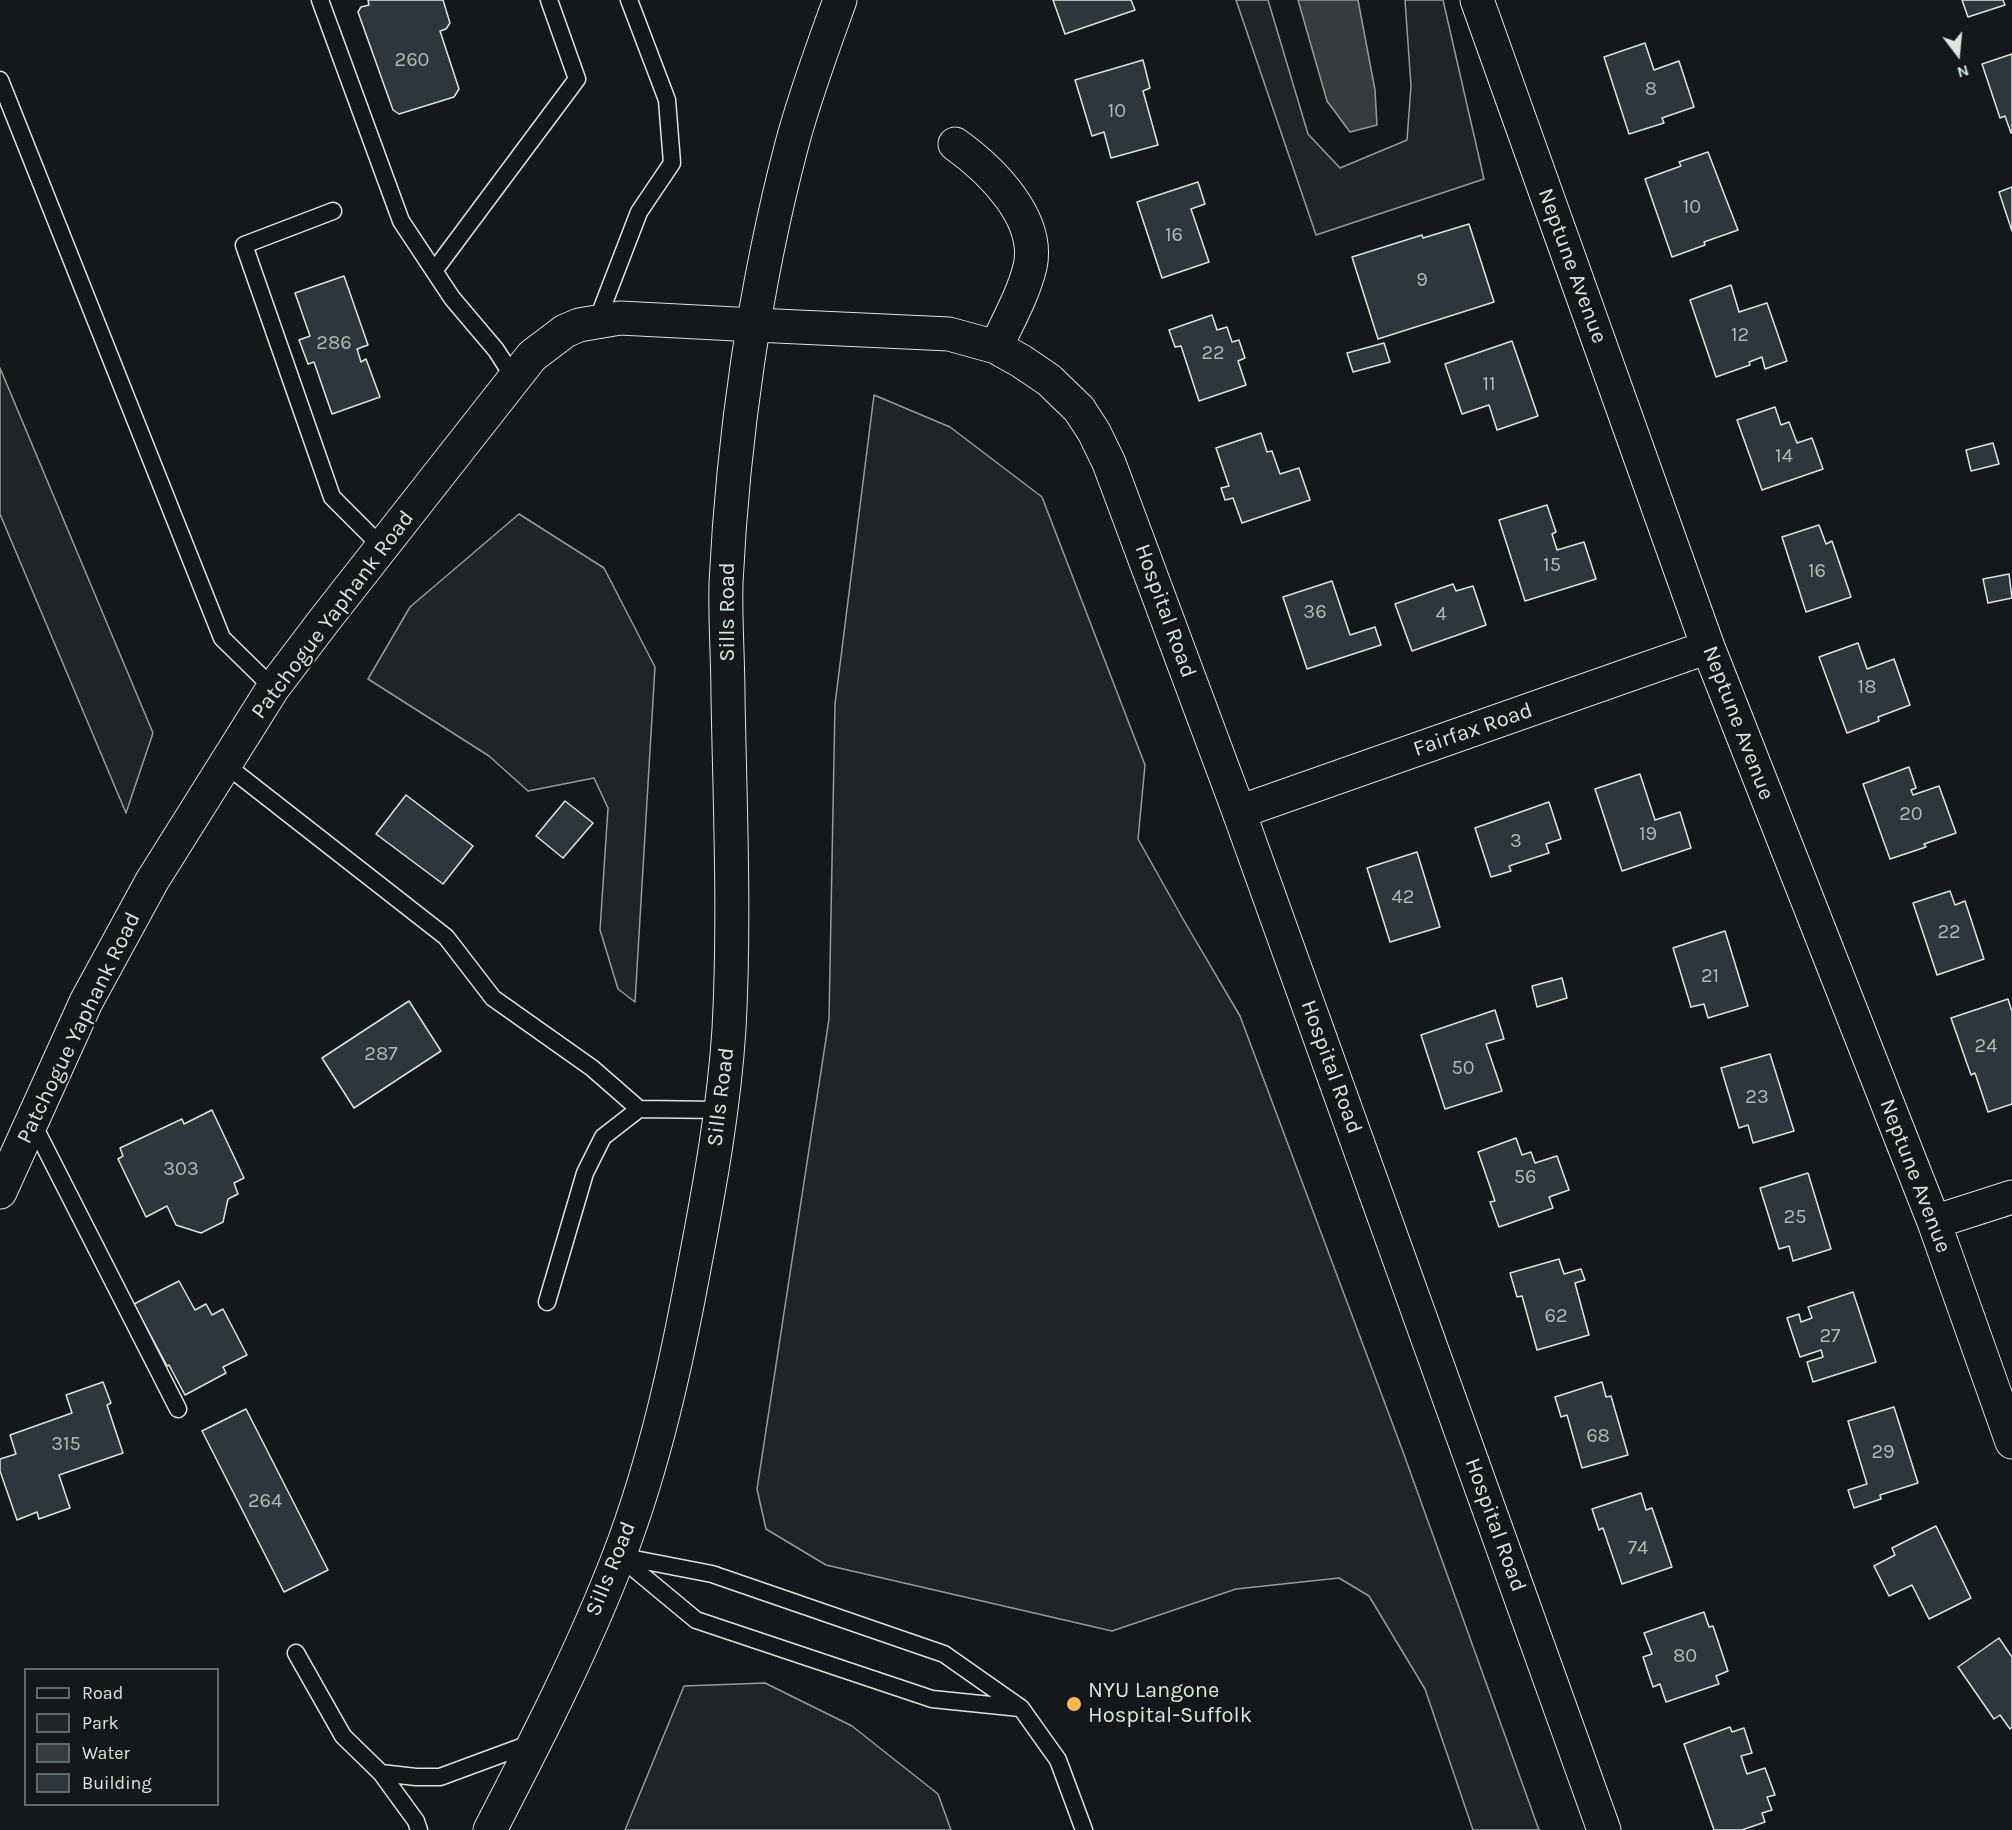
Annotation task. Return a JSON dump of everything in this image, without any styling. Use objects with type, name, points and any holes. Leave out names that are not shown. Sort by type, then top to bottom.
[{"type":"street","name":"Sills Road","points":[[490,1830],[536,1742],[619,1556],[639,1497],[664,1406],[687,1306],[709,1193],[722,1110],[729,1029],[731,948],[726,588],[732,493],[743,402],[768,251],[792,144],[815,68],[840,0]]},
{"type":"street","name":"Neptune Avenue","points":[[1477,0],[1708,647],[1934,1222],[2012,1442]]},
{"type":"street","points":[[955,144],[977,160],[1005,190],[1016,205],[1026,227],[1030,245],[1030,265],[1018,301],[996,347]]},
{"type":"street","name":"Patchogue Yaphank Road","points":[[0,1192],[86,1002],[152,881],[273,688],[532,356],[566,331],[597,321],[620,318],[755,326]]},
{"type":"street","name":"Hospital Road","points":[[755,326],[949,334],[996,347],[1049,380],[1079,409],[1094,432],[1122,496],[1239,812],[1604,1830]]},
{"type":"street","name":"Fairfax Road","points":[[1239,812],[1708,647]]},
{"type":"street","points":[[1934,1222],[2012,1197]]},
{"type":"lane","points":[[320,0],[401,221],[452,298],[496,350],[514,378]]},
{"type":"lane","points":[[434,271],[577,79],[549,0]]},
{"type":"lane","points":[[597,321],[639,212],[672,163],[667,100],[629,0]]},
{"type":"lane","points":[[0,80],[222,638],[273,688]]},
{"type":"lane","points":[[333,212],[244,245],[332,496],[383,548]]},
{"type":"lane","points":[[226,765],[446,937],[493,998],[592,1068],[639,1108],[722,1110]]},
{"type":"lane","points":[[547,1302],[585,1173],[603,1137],[639,1108]]},
{"type":"lane","points":[[32,1122],[178,1409]]},
{"type":"lane","points":[[619,1556],[696,1620],[932,1699],[1021,1708]]},
{"type":"lane","points":[[619,1556],[712,1574],[944,1654],[1021,1708],[1058,1760],[1084,1830]]},
{"type":"lane","points":[[296,1653],[343,1736],[381,1773],[416,1821],[419,1830]]},
{"type":"lane","points":[[381,1773],[416,1778],[440,1777],[536,1742]]},
{"type":"green space","points":[[1236,0],[1268,0],[1308,134],[1340,168],[1407,140],[1411,86],[1405,0],[1443,0],[1484,179],[1316,235]]},
{"type":"green space","points":[[0,368],[153,733],[126,813],[0,514]]},
{"type":"green space","points":[[874,395],[950,427],[1042,497],[1145,765],[1138,839],[1240,1016],[1402,1449],[1539,1830],[1473,1830],[1425,1689],[1369,1596],[1339,1578],[1236,1589],[1112,1631],[826,1565],[766,1529],[757,1489],[829,1019],[835,704]]},
{"type":"green space","points":[[519,514],[604,568],[655,667],[635,1002],[618,989],[600,930],[608,808],[594,778],[528,791],[489,756],[368,679],[410,607]]},
{"type":"green space","points":[[765,1683],[852,1726],[938,1794],[951,1830],[625,1830],[684,1686]]},
{"type":"water","points":[[1298,0],[1358,0],[1375,90],[1377,125],[1350,132],[1327,101]]},
{"type":"building","points":[[368,0],[443,0],[450,23],[446,29],[440,31],[459,89],[454,97],[399,114],[393,110],[358,12],[361,7],[369,5]]},
{"type":"building","points":[[1053,0],[1131,0],[1135,10],[1065,34]]},
{"type":"building","points":[[1962,0],[2003,0],[2005,5],[1968,17]]},
{"type":"building","points":[[1645,43],[1654,70],[1679,61],[1694,107],[1662,118],[1664,123],[1629,134],[1604,57]]},
{"type":"building","points":[[2012,54],[2011,133],[2005,116],[2000,118],[1982,64]]},
{"type":"building","points":[[1143,60],[1150,88],[1143,91],[1158,145],[1111,158],[1104,132],[1092,136],[1075,80]]},
{"type":"building","points":[[1708,152],[1738,230],[1672,257],[1645,179],[1681,166],[1679,162]]},
{"type":"building","points":[[1198,182],[1205,204],[1191,209],[1209,262],[1162,278],[1137,202]]},
{"type":"building","points":[[2012,187],[2012,231],[1999,192]]},
{"type":"building","points":[[1469,224],[1494,302],[1378,339],[1352,257],[1422,235],[1423,238]]},
{"type":"building","points":[[344,276],[368,345],[357,349],[361,362],[366,359],[380,397],[332,414],[314,362],[308,364],[299,340],[310,336],[295,293]]},
{"type":"building","points":[[1731,285],[1739,312],[1767,303],[1787,361],[1765,369],[1762,357],[1749,362],[1750,365],[1716,377],[1690,300]]},
{"type":"building","points":[[1212,315],[1217,330],[1227,327],[1232,342],[1239,340],[1245,358],[1238,361],[1246,385],[1199,401],[1181,346],[1175,347],[1169,330]]},
{"type":"building","points":[[1512,341],[1538,416],[1497,430],[1489,405],[1462,414],[1445,364]]},
{"type":"building","points":[[1384,343],[1390,362],[1353,372],[1347,353]]},
{"type":"building","points":[[1775,407],[1781,425],[1789,422],[1797,443],[1812,438],[1823,469],[1762,490],[1737,420]]},
{"type":"building","points":[[1261,433],[1267,452],[1272,451],[1280,474],[1299,468],[1310,500],[1242,523],[1233,498],[1225,500],[1221,488],[1229,486],[1216,448]]},
{"type":"building","points":[[1993,443],[1999,464],[1971,471],[1966,450]]},
{"type":"building","points":[[1547,505],[1556,532],[1552,534],[1557,550],[1584,542],[1596,579],[1525,601],[1499,520]]},
{"type":"building","points":[[1819,525],[1826,544],[1832,541],[1851,597],[1806,612],[1782,537]]},
{"type":"building","points":[[2009,574],[2012,598],[1988,603],[1983,579]]},
{"type":"building","points":[[1332,581],[1350,635],[1375,627],[1381,645],[1307,669],[1283,597]]},
{"type":"building","points":[[1453,584],[1456,591],[1473,586],[1486,625],[1412,651],[1395,604]]},
{"type":"building","points":[[1858,643],[1867,669],[1894,659],[1910,705],[1878,717],[1879,721],[1847,733],[1819,657]]},
{"type":"building","points":[[1909,767],[1916,788],[1911,790],[1913,795],[1939,786],[1956,833],[1924,844],[1926,847],[1890,859],[1863,784]]},
{"type":"building","points":[[1640,774],[1655,820],[1680,812],[1691,848],[1622,871],[1595,789]]},
{"type":"building","points":[[406,795],[473,846],[443,884],[376,834]]},
{"type":"building","points":[[565,801],[593,823],[563,858],[536,836]]},
{"type":"building","points":[[1549,802],[1561,839],[1546,844],[1549,853],[1509,866],[1511,871],[1491,877],[1475,828]]},
{"type":"building","points":[[1417,852],[1440,927],[1390,942],[1367,868]]},
{"type":"building","points":[[1950,891],[1955,905],[1965,901],[1984,959],[1937,975],[1913,903]]},
{"type":"building","points":[[1725,931],[1748,1006],[1708,1018],[1704,1004],[1691,1007],[1673,948]]},
{"type":"building","points":[[1562,978],[1567,998],[1537,1007],[1532,986]]},
{"type":"building","points":[[2008,999],[2012,1012],[2012,1104],[1988,1112],[1975,1073],[1971,1075],[1951,1018]]},
{"type":"building","points":[[409,1001],[441,1051],[354,1108],[322,1058]]},
{"type":"building","points":[[1495,1010],[1504,1039],[1486,1044],[1502,1091],[1445,1109],[1421,1035]]},
{"type":"building","points":[[1770,1054],[1794,1131],[1753,1143],[1748,1125],[1739,1128],[1721,1068]]},
{"type":"building","points":[[212,1110],[244,1178],[234,1183],[238,1194],[228,1199],[223,1222],[201,1233],[176,1225],[167,1206],[146,1217],[118,1159],[123,1156],[120,1148],[182,1119],[184,1124]]},
{"type":"building","points":[[1516,1138],[1522,1155],[1531,1152],[1535,1163],[1557,1156],[1569,1190],[1549,1197],[1553,1208],[1499,1227],[1490,1202],[1495,1201],[1478,1152]]},
{"type":"building","points":[[1808,1173],[1831,1249],[1793,1261],[1789,1246],[1779,1249],[1760,1188]]},
{"type":"building","points":[[1559,1259],[1564,1274],[1581,1269],[1585,1280],[1575,1283],[1589,1335],[1537,1350],[1522,1296],[1517,1297],[1510,1273]]},
{"type":"building","points":[[179,1281],[195,1310],[206,1304],[212,1315],[223,1309],[247,1355],[223,1367],[226,1373],[185,1395],[134,1304]]},
{"type":"building","points":[[1853,1292],[1876,1362],[1813,1382],[1807,1362],[1823,1357],[1821,1350],[1800,1357],[1787,1318],[1799,1314],[1801,1322],[1812,1318],[1808,1307]]},
{"type":"building","points":[[103,1382],[111,1403],[107,1405],[123,1453],[59,1475],[70,1508],[39,1519],[37,1512],[17,1520],[0,1471],[0,1459],[16,1454],[10,1435],[72,1413],[66,1395]]},
{"type":"building","points":[[1602,1382],[1606,1397],[1611,1396],[1628,1455],[1582,1468],[1567,1415],[1561,1417],[1555,1397]]},
{"type":"building","points":[[1894,1407],[1918,1483],[1880,1495],[1881,1499],[1854,1508],[1848,1490],[1867,1484],[1848,1421]]},
{"type":"building","points":[[246,1409],[328,1570],[284,1592],[202,1431]]},
{"type":"building","points":[[1641,1493],[1646,1510],[1652,1508],[1672,1567],[1622,1584],[1603,1528],[1599,1530],[1592,1509]]},
{"type":"building","points":[[1936,1526],[1971,1598],[1929,1619],[1912,1585],[1889,1596],[1874,1566],[1895,1555],[1892,1548]]},
{"type":"building","points":[[1704,1612],[1709,1627],[1713,1626],[1728,1671],[1716,1676],[1719,1684],[1666,1702],[1660,1684],[1653,1687],[1643,1657],[1652,1654],[1644,1633]]},
{"type":"building","points":[[1999,1638],[2012,1657],[2012,1727],[2010,1729],[2000,1715],[1994,1719],[1958,1667]]},
{"type":"building","points":[[1730,1727],[1732,1732],[1744,1728],[1752,1753],[1741,1756],[1747,1774],[1765,1768],[1775,1795],[1767,1797],[1772,1810],[1762,1813],[1765,1822],[1742,1830],[1714,1830],[1684,1744]]},
{"type":"place","name":"NYU Langone Hospital-Suffolk","points":[[1074,1704]]}]
